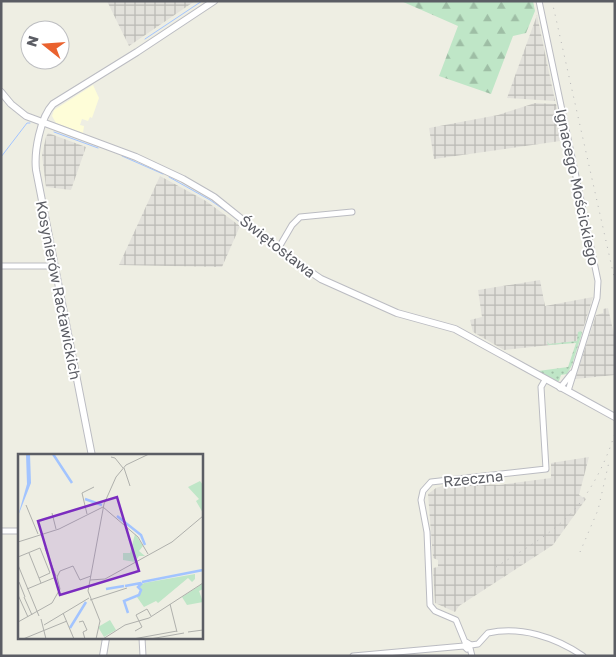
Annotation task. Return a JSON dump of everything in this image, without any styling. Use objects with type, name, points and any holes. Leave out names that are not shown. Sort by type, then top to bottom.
[{"type":"street","name":"Kosynierów Racławickich","points":[[92,454],[35,162],[36,146],[48,110],[53,104],[214,1]]},
{"type":"street","name":"Ignacego Mościckiego","points":[[540,1],[598,281],[597,298],[568,391]]},
{"type":"street","name":"Świętosława","points":[[1,92],[16,109],[26,116],[43,124],[136,157],[206,192],[229,208],[302,267],[338,288],[405,316],[455,329],[615,417]]},
{"type":"street","points":[[278,249],[292,225],[300,217],[352,212]]},
{"type":"street","points":[[1,266],[55,266]]},
{"type":"street","name":"Ignacego Mościckiego","points":[[560,388],[574,371]]},
{"type":"street","name":"Rzeczna","points":[[467,646],[456,620],[435,611],[430,605],[427,532],[422,495],[426,486],[431,482],[546,469],[541,387],[545,380]]},
{"type":"street","points":[[1,531],[18,531]]},
{"type":"street","points":[[353,656],[467,646],[478,644],[488,633],[520,631],[551,639],[582,656]]},
{"type":"street","points":[[103,656],[106,640]]},
{"type":"street","points":[[142,640],[143,656]]},
{"type":"street","points":[[467,646],[467,656]]},
{"type":"street","points":[[467,646],[472,656]]},
{"type":"shaded area","points":[[107,1],[195,1],[129,46]]},
{"type":"shaded area","points":[[537,15],[555,101],[507,98]]},
{"type":"shaded area","points":[[93,85],[99,98],[92,118],[90,117],[88,121],[82,119],[80,125],[84,126],[83,133],[56,123],[52,116],[54,110]]},
{"type":"shaded area","points":[[535,103],[556,104],[563,136],[560,141],[434,159],[429,128],[498,115]]},
{"type":"shaded area","points":[[48,133],[86,147],[71,190],[46,187],[42,155]]},
{"type":"shaded area","points":[[160,176],[206,201],[240,226],[222,267],[119,265]]},
{"type":"shaded area","points":[[540,280],[545,306],[593,297],[579,342],[504,350],[473,332],[470,320],[482,317],[478,290]]},
{"type":"shaded area","points":[[608,308],[615,339],[615,375],[575,379],[596,315],[603,313],[603,309]]},
{"type":"shaded area","points":[[589,457],[579,495],[586,499],[553,545],[459,606],[455,612],[435,603],[433,568],[438,567],[438,560],[433,558],[428,494],[436,488],[445,485],[478,480],[482,484],[499,485],[551,478],[551,463]]},
{"type":"green space","points":[[401,1],[533,1],[535,11],[526,33],[513,36],[491,94],[439,76],[458,26]]},
{"type":"green space","points":[[581,331],[572,365],[567,374],[561,375],[559,381],[534,371],[535,369],[538,371],[568,367],[576,343],[548,345],[547,341],[549,344],[577,341],[578,332]]},
{"type":"waterway","points":[[145,39],[202,1]]},
{"type":"waterway","points":[[1,157],[27,123],[30,123]]},
{"type":"waterway","points":[[54,132],[98,148]]},
{"type":"waterway","points":[[122,156],[163,174]]},
{"type":"waterway","points":[[169,177],[226,211]]},
{"type":"waterway","points":[[235,218],[294,266]]},
{"type":"railway","points":[[552,1],[615,281]]},
{"type":"railway","points":[[496,567],[547,534],[572,512],[595,481],[615,433]]},
{"type":"railway","points":[[580,552],[598,510],[609,462]]}]
